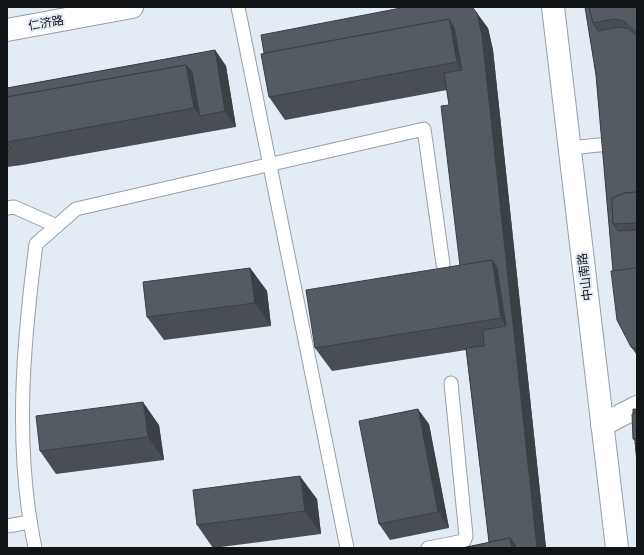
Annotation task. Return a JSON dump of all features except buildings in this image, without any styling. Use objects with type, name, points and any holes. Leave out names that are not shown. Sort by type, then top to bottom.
[{"type":"street","name":"仁济路","points":[[7,30],[54,14],[132,7]]},
{"type":"street","name":"中山南路","points":[[553,7],[616,548]]},
{"type":"street","points":[[602,425],[637,407]]},
{"type":"lane","points":[[238,7],[347,548]]},
{"type":"lane","points":[[35,548],[30,522],[21,413],[26,327],[36,244],[76,209],[424,129],[443,264]]},
{"type":"lane","points":[[570,148],[637,140]]},
{"type":"lane","points":[[7,208],[14,207],[57,226]]},
{"type":"lane","points":[[428,548],[464,541],[466,536],[451,383]]},
{"type":"lane","points":[[7,526],[30,522]]}]
